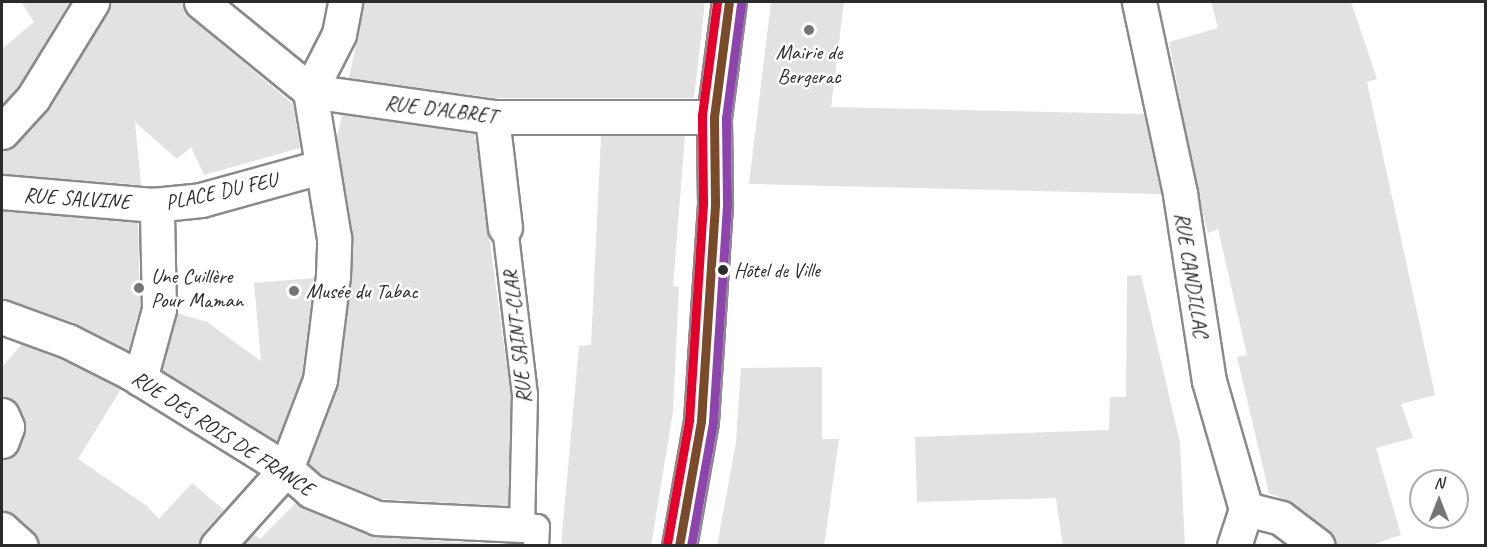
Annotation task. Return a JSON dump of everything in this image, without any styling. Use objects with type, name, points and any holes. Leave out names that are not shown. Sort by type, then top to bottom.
[{"type":"street","points":[[2,132],[33,98],[92,2]]},
{"type":"street","points":[[201,2],[310,91]]},
{"type":"street","points":[[217,546],[286,469],[320,380],[333,276],[334,238],[320,167],[310,91],[339,34],[345,2]]},
{"type":"street","points":[[679,546],[701,422],[715,202],[714,117],[729,2]]},
{"type":"street","name":"RUE CANDILLAC","points":[[1139,2],[1180,194],[1209,381],[1246,510]]},
{"type":"street","name":"RUE D'ALBRET","points":[[310,91],[492,117],[714,117]]},
{"type":"street","name":"RUE SAINT-CLAR","points":[[492,117],[505,227]]},
{"type":"street","name":"PLACE DU FEU","points":[[140,379],[159,309],[157,216],[153,205],[201,200],[320,167]]},
{"type":"street","name":"RUE SALVINE","points":[[2,192],[153,205]]},
{"type":"street","name":"RUE DES ROIS DE FRANCE","points":[[2,317],[68,341],[140,379],[286,469],[311,491],[377,518],[529,535]]},
{"type":"street","points":[[2,415],[7,427],[2,441]]},
{"type":"street","points":[[1234,546],[1246,510],[1281,518],[1318,546]]},
{"type":"street","points":[[2,530],[21,546]]},
{"type":"lane","name":"RUE SAINT-CLAR","points":[[505,227],[525,394],[529,535]]},
{"type":"building","points":[[21,2],[70,2],[18,87],[2,105],[2,49],[34,22]]},
{"type":"building","points":[[111,2],[183,2],[189,17],[293,104],[300,148],[204,175],[191,147],[177,159],[135,122],[141,185],[2,174],[2,150],[16,145],[49,108]]},
{"type":"building","points":[[365,2],[705,2],[694,98],[493,98],[349,78]]},
{"type":"building","points":[[771,2],[844,2],[831,107],[1144,114],[1161,194],[749,184]]},
{"type":"building","points":[[1211,2],[1351,2],[1377,79],[1367,82],[1435,395],[1401,404],[1413,438],[1376,448],[1401,535],[1369,546],[1336,546],[1329,531],[1292,503],[1269,493],[1237,357],[1247,355],[1218,229],[1208,233],[1200,203],[1169,42],[1218,28]]},
{"type":"building","points":[[342,114],[475,134],[511,396],[508,506],[381,499],[322,475],[308,464],[339,383],[352,278],[353,235],[337,138]]},
{"type":"building","points":[[601,136],[685,136],[673,286],[679,287],[673,411],[651,546],[561,546],[579,346],[591,345]]},
{"type":"building","points":[[2,211],[138,223],[140,307],[128,351],[75,323],[2,299]]},
{"type":"building","points":[[1141,275],[1180,443],[1185,546],[1063,546],[1056,498],[917,502],[915,437],[1109,430],[1110,397],[1126,397],[1127,276]]},
{"type":"building","points":[[314,278],[302,375],[277,441],[162,370],[177,313],[207,322],[261,361],[254,283]]},
{"type":"building","points":[[22,344],[61,358],[121,389],[78,459],[147,506],[159,519],[192,483],[224,510],[203,533],[199,546],[39,546],[33,532],[14,515],[2,511],[2,460],[15,455],[25,432],[19,407],[13,400],[2,397],[2,367]]},
{"type":"building","points":[[822,367],[822,439],[839,439],[824,546],[717,546],[736,442],[741,368]]},
{"type":"building","points":[[296,503],[376,537],[522,546],[243,546],[253,534],[260,539]]},
{"type":"transit line","name":"N","points":[[667,544],[689,420],[703,202],[702,115],[717,2]]},
{"type":"transit line","points":[[679,546],[701,421],[715,202],[714,117],[729,2]]},
{"type":"transit line","points":[[691,546],[713,422],[727,203],[726,118],[741,4]]},
{"type":"place","name":"Mairie de Bergerac","points":[[809,30]]},
{"type":"place","name":"Hôtel de Ville","points":[[723,270]]},
{"type":"place","name":"Une Cuillère Pour Maman","points":[[139,288]]},
{"type":"place","name":"Musée du Tabac","points":[[294,291]]}]
